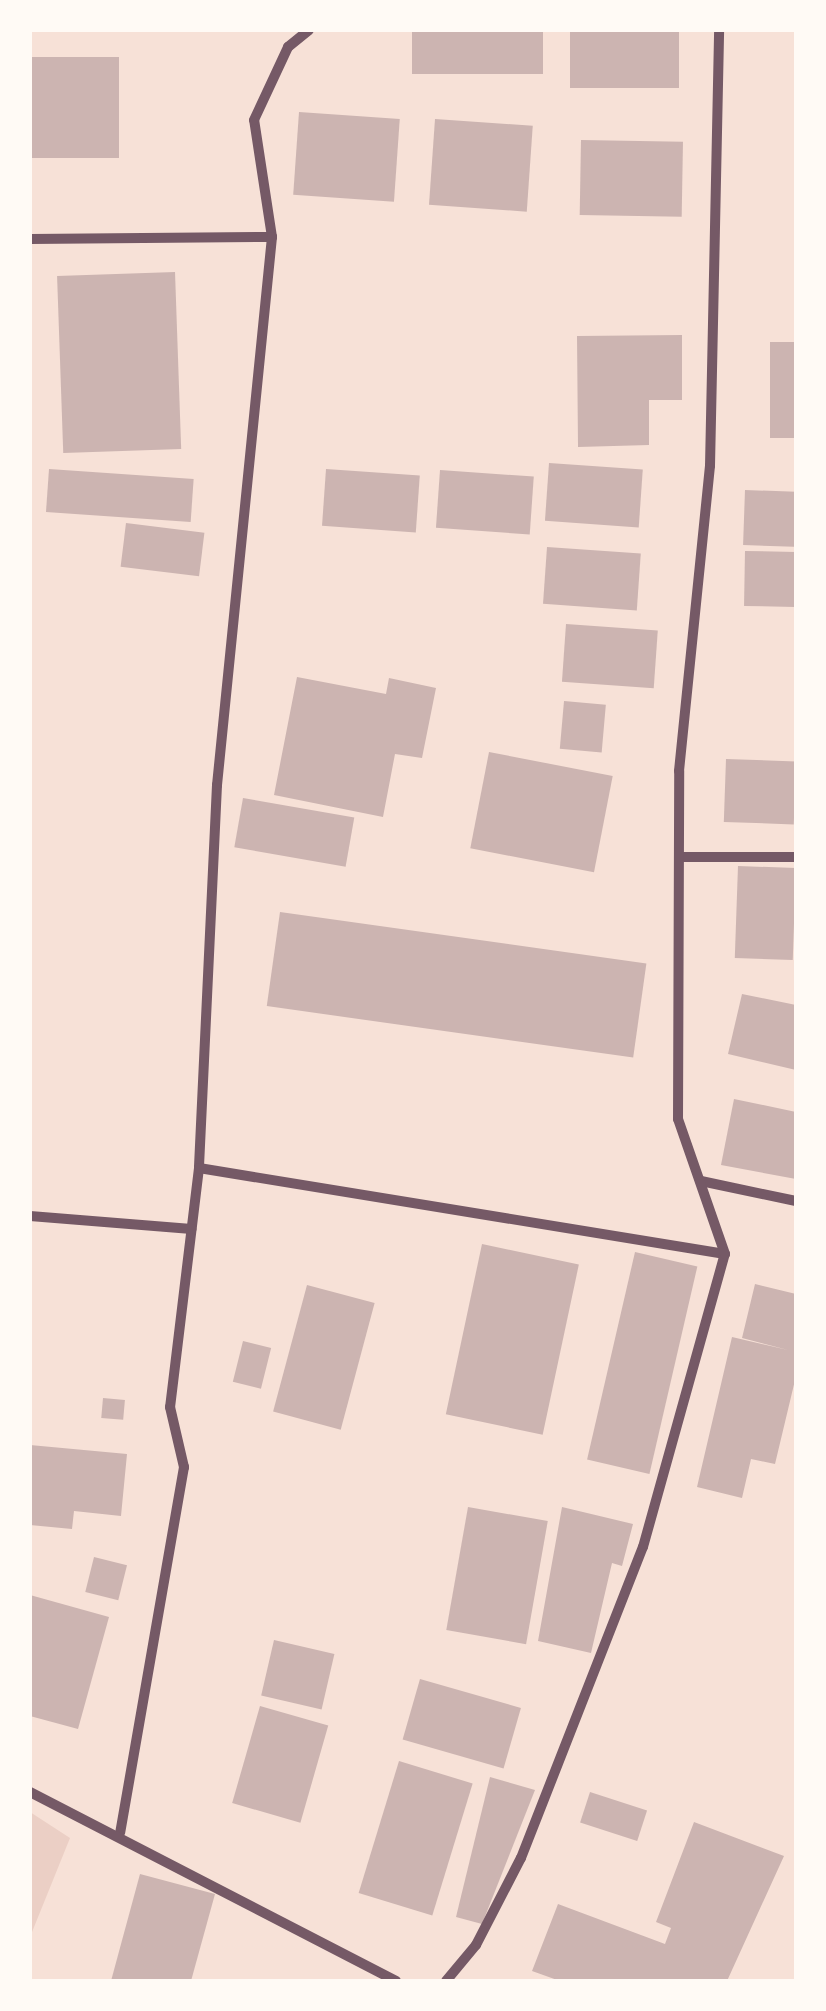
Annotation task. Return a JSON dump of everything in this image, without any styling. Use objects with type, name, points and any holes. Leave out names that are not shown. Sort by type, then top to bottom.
[{"type":"street","points":[[120,1832],[184,1467],[170,1407],[199,1168],[216,785],[272,237],[254,120],[288,47],[310,30]]},
{"type":"street","points":[[446,1981],[476,1945],[521,1858],[644,1547],[725,1254],[678,1119],[679,771],[710,466],[718,30]]},
{"type":"street","points":[[30,239],[272,237]]},
{"type":"street","points":[[680,857],[796,857]]},
{"type":"street","points":[[199,1168],[725,1254]]},
{"type":"street","points":[[701,1181],[796,1200]]},
{"type":"street","points":[[30,1216],[191,1230]]},
{"type":"street","points":[[30,1792],[120,1832],[396,1981]]},
{"type":"shaded area","points":[[30,1812],[70,1838],[30,1937]]},
{"type":"building","points":[[412,30],[543,30],[543,74],[412,74]]},
{"type":"building","points":[[570,30],[679,30],[679,88],[570,88]]},
{"type":"building","points":[[30,57],[119,57],[119,158],[30,158]]},
{"type":"building","points":[[299,112],[400,119],[394,202],[293,195]]},
{"type":"building","points":[[435,119],[533,126],[527,212],[429,205]]},
{"type":"building","points":[[581,140],[683,142],[682,217],[580,215]]},
{"type":"building","points":[[175,272],[181,449],[63,453],[57,276]]},
{"type":"building","points":[[682,335],[682,400],[649,400],[649,445],[578,447],[577,336]]},
{"type":"building","points":[[770,342],[796,342],[796,438],[770,438]]},
{"type":"building","points":[[549,463],[643,470],[639,527],[545,521]]},
{"type":"building","points":[[49,469],[194,479],[191,522],[46,512]]},
{"type":"building","points":[[326,469],[420,476],[416,532],[322,526]]},
{"type":"building","points":[[440,470],[534,477],[530,534],[436,528]]},
{"type":"building","points":[[745,490],[796,492],[794,547],[743,545]]},
{"type":"building","points":[[126,523],[204,533],[199,576],[121,567]]},
{"type":"building","points":[[547,547],[641,554],[637,610],[543,604]]},
{"type":"building","points":[[745,551],[796,552],[795,607],[744,606]]},
{"type":"building","points":[[566,624],[658,630],[654,688],[562,682]]},
{"type":"building","points":[[297,677],[386,694],[389,678],[436,688],[422,758],[395,754],[383,817],[274,795]]},
{"type":"building","points":[[564,701],[606,705],[602,752],[560,749]]},
{"type":"building","points":[[489,752],[613,776],[594,872],[470,848]]},
{"type":"building","points":[[726,759],[796,761],[794,824],[724,822]]},
{"type":"building","points":[[243,798],[354,818],[346,867],[234,847]]},
{"type":"building","points":[[738,866],[796,868],[793,960],[735,958]]},
{"type":"building","points":[[280,912],[646,963],[633,1058],[267,1006]]},
{"type":"building","points":[[742,994],[796,1005],[796,1070],[728,1054]]},
{"type":"building","points":[[734,1099],[796,1112],[796,1179],[721,1165]]},
{"type":"building","points":[[482,1244],[579,1265],[543,1435],[446,1414]]},
{"type":"building","points":[[635,1252],[697,1266],[649,1474],[587,1460]]},
{"type":"building","points":[[755,1284],[796,1294],[796,1376],[775,1464],[751,1459],[742,1498],[697,1487],[732,1337],[788,1350],[742,1338]]},
{"type":"building","points":[[307,1285],[375,1303],[341,1430],[273,1412]]},
{"type":"building","points":[[243,1341],[271,1348],[261,1389],[233,1382]]},
{"type":"building","points":[[103,1398],[125,1400],[123,1420],[101,1418]]},
{"type":"building","points":[[30,1445],[127,1454],[121,1516],[74,1511],[72,1529],[30,1525]]},
{"type":"building","points":[[468,1507],[548,1521],[526,1644],[446,1630]]},
{"type":"building","points":[[562,1507],[633,1524],[622,1566],[612,1563],[591,1653],[538,1641]]},
{"type":"building","points":[[94,1557],[127,1565],[118,1600],[85,1592]]},
{"type":"building","points":[[30,1595],[109,1617],[78,1729],[30,1716]]},
{"type":"building","points":[[274,1640],[334,1654],[322,1709],[261,1696]]},
{"type":"building","points":[[420,1679],[521,1708],[504,1769],[403,1740]]},
{"type":"building","points":[[260,1706],[328,1726],[300,1823],[232,1803]]},
{"type":"building","points":[[399,1761],[473,1784],[432,1915],[359,1893]]},
{"type":"building","points":[[490,1777],[535,1790],[482,1924],[456,1917]]},
{"type":"building","points":[[590,1792],[647,1811],[637,1841],[580,1822]]},
{"type":"building","points":[[694,1822],[784,1856],[727,1981],[560,1981],[532,1971],[558,1904],[665,1944],[671,1928],[656,1922]]},
{"type":"building","points":[[140,1874],[215,1894],[191,1981],[111,1981]]}]
